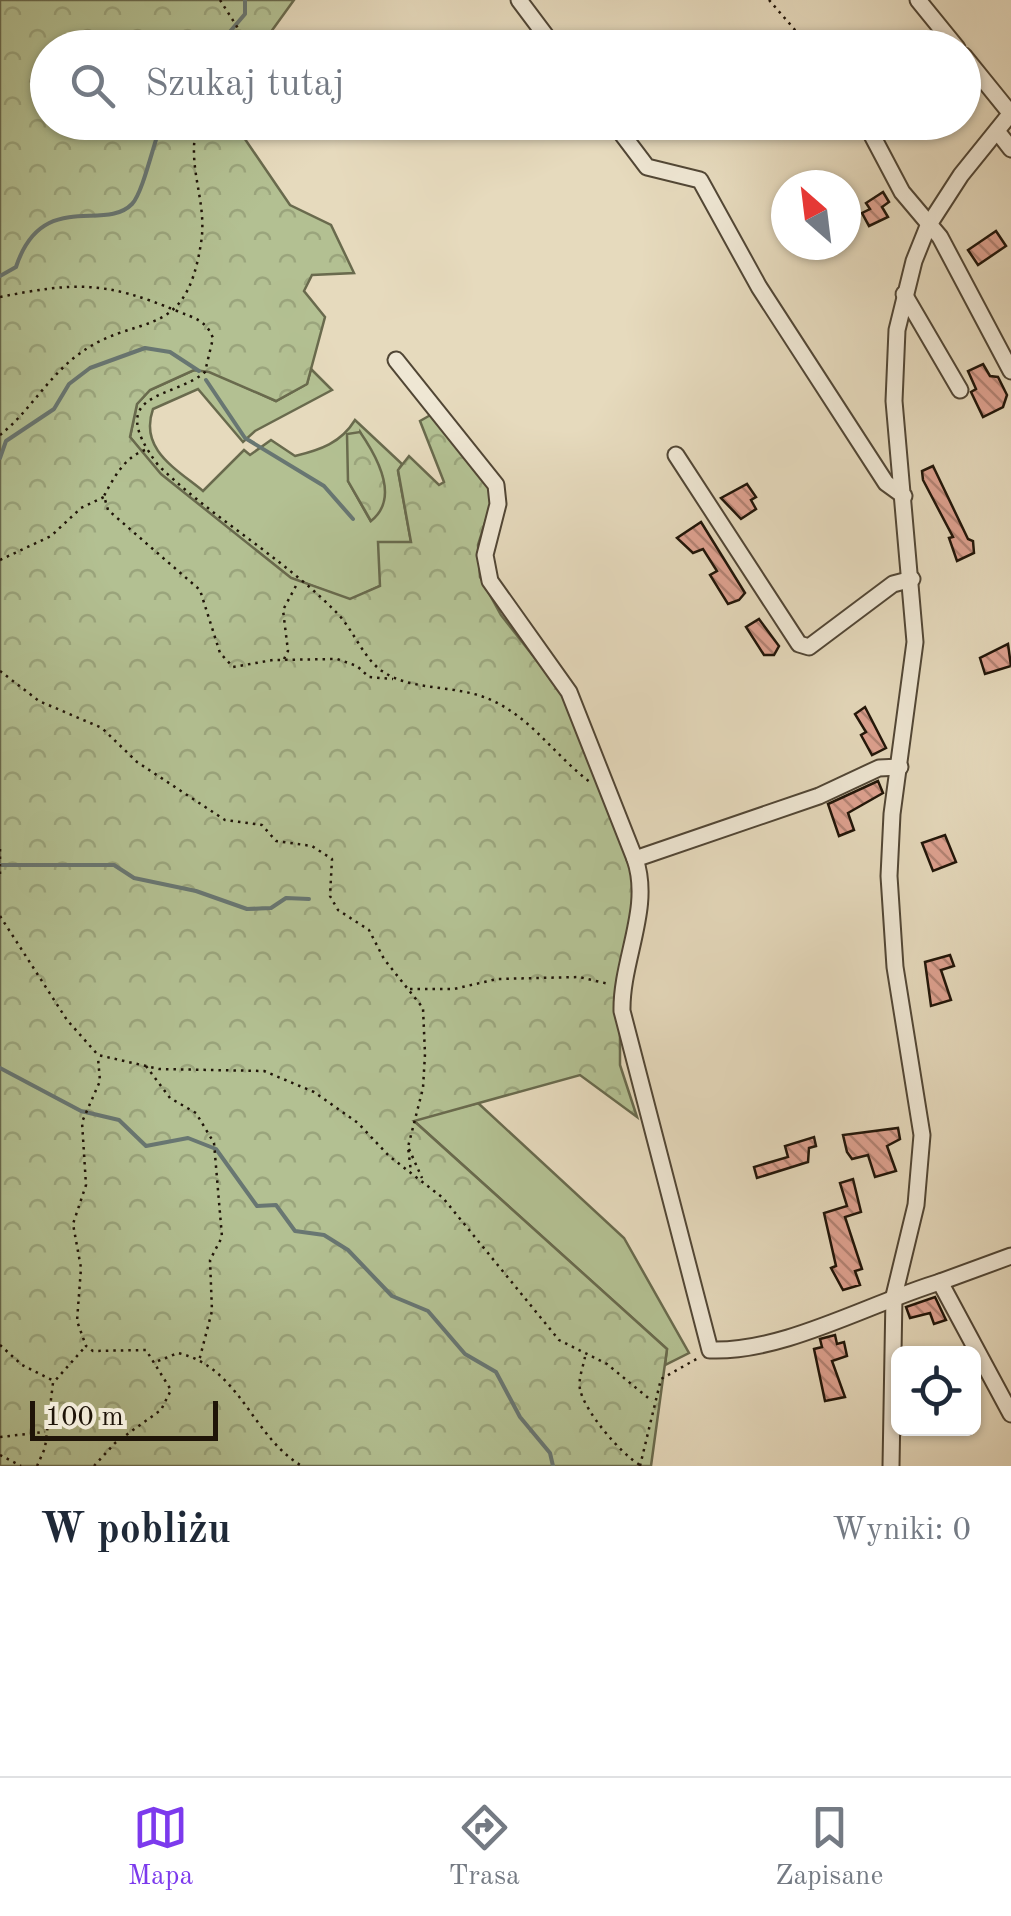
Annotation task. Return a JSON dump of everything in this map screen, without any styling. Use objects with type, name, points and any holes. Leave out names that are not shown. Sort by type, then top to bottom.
[{"type":"street","points":[[519,0],[542,30]]},
{"type":"street","points":[[918,0],[942,30]]},
{"type":"street","points":[[891,1466],[894,1296],[916,1204],[922,1136],[891,924],[889,845],[914,678],[912,579],[894,369],[904,294],[928,226],[1011,113],[981,77]]},
{"type":"street","points":[[997,131],[1011,149]]},
{"type":"street","points":[[626,140],[647,168],[700,180],[769,304],[886,483],[904,496]]},
{"type":"street","points":[[875,140],[902,192],[940,237],[1011,371]]},
{"type":"street","points":[[904,294],[960,390]]},
{"type":"street","points":[[396,360],[496,485],[498,504],[484,555],[490,581],[568,692],[635,860],[642,897],[622,986],[626,1036],[710,1350],[740,1348],[833,1323],[894,1296],[1011,1256]]},
{"type":"street","points":[[676,456],[799,644],[809,646],[893,584],[912,579]]},
{"type":"street","points":[[635,860],[819,796],[880,768],[900,767]]},
{"type":"street","points":[[940,1282],[1011,1414]]},
{"type":"path","points":[[220,0],[239,30]]},
{"type":"path","points":[[770,0],[795,30]]},
{"type":"path","points":[[0,435],[40,390],[92,344],[142,328],[176,310],[197,265],[202,239],[205,209],[192,162],[195,140]]},
{"type":"path","points":[[0,297],[53,287],[100,286],[135,292],[208,326],[213,338],[210,359],[199,376],[162,390],[145,402],[140,429],[148,450],[167,474],[336,611],[373,664],[399,680]]},
{"type":"path","points":[[0,560],[51,536],[104,496],[126,462],[148,450]]},
{"type":"path","points":[[104,496],[108,510]]},
{"type":"path","points":[[93,503],[108,510],[200,590],[220,654],[233,667],[283,660],[337,659],[369,677],[449,686],[494,701],[524,718],[572,768],[608,794]]},
{"type":"path","points":[[283,660],[288,650],[283,610],[298,580]]},
{"type":"path","points":[[0,671],[39,700],[102,728],[137,762],[224,820],[262,825],[285,845],[324,851],[335,870],[330,896],[338,910],[369,930],[384,960],[422,1008],[426,1025],[422,1088],[408,1147],[412,1172]]},
{"type":"path","points":[[0,849],[0,878]]},
{"type":"path","points":[[0,916],[67,1020],[98,1055],[100,1080],[82,1119],[86,1185],[73,1224],[81,1268],[77,1321],[86,1346],[82,1355],[54,1380],[37,1466]]},
{"type":"path","points":[[408,989],[454,989],[496,979],[579,977],[622,986]]},
{"type":"path","points":[[98,1055],[146,1064],[284,1076],[358,1122],[423,1180],[559,1340],[607,1364],[652,1401]]},
{"type":"path","points":[[146,1064],[158,1087],[196,1113],[214,1143],[222,1237],[210,1260],[212,1311],[200,1361]]},
{"type":"path","points":[[408,1147],[423,1180]]},
{"type":"path","points":[[0,1345],[22,1366],[54,1380]]},
{"type":"path","points":[[86,1346],[102,1352],[146,1350],[171,1390],[169,1400],[94,1466]]},
{"type":"path","points":[[585,1356],[579,1389],[626,1456],[640,1465],[652,1401],[661,1380],[710,1350]]},
{"type":"path","points":[[156,1362],[178,1354],[200,1361],[246,1401],[271,1443],[302,1466]]},
{"type":"path","points":[[0,1436],[46,1432]]},
{"type":"path","points":[[1,1455],[21,1466]]},
{"type":"path","points":[[625,1464],[626,1456]]},
{"type":"green space","points":[[0,0],[294,0],[272,30],[30,30],[30,140],[246,140],[290,205],[331,225],[354,273],[312,275],[304,291],[325,317],[307,384],[276,401],[209,372],[194,370],[150,390],[137,404],[130,437],[161,474],[291,578],[350,599],[380,586],[378,542],[411,542],[398,470],[409,456],[439,485],[444,482],[420,421],[434,413],[495,491],[478,545],[480,577],[501,615],[567,699],[639,884],[620,970],[620,1065],[637,1117],[580,1075],[414,1121],[667,1349],[651,1466],[0,1466]]},
{"type":"green space","points":[[311,369],[332,390],[255,431],[243,442],[198,389],[153,409],[151,435],[162,456],[203,491],[244,450],[250,455],[271,440],[295,456],[304,454],[336,440],[355,420],[402,464],[398,471],[411,542],[380,586],[350,600],[291,578],[161,475],[130,437],[137,404],[150,390],[194,370],[209,371],[276,401],[307,384]],"holes":[[[360,432],[382,476],[370,520],[348,481]]]},
{"type":"green space","points":[[360,432],[379,466],[385,490],[380,512],[371,521],[348,481],[347,434]]},
{"type":"green space","points":[[478,1103],[624,1238],[689,1353],[665,1365],[667,1349],[413,1120]]},
{"type":"building","points":[[883,192],[889,202],[882,207],[888,217],[869,226],[862,213],[870,209],[866,203]]},
{"type":"building","points":[[996,231],[1006,246],[978,265],[968,250]]},
{"type":"building","points":[[983,364],[990,376],[998,377],[1007,395],[1003,407],[983,417],[971,392],[976,389],[968,371]]},
{"type":"building","points":[[933,466],[968,539],[973,541],[974,553],[957,561],[949,538],[953,537],[923,480],[922,471]]},
{"type":"building","points":[[747,484],[756,497],[751,500],[756,509],[741,519],[721,498]]},
{"type":"building","points":[[701,522],[745,593],[739,600],[728,604],[710,575],[717,571],[703,549],[693,553],[677,538]]},
{"type":"building","points":[[759,619],[779,646],[774,655],[764,655],[746,627]]},
{"type":"building","points":[[1008,644],[1011,666],[985,674],[980,658]]},
{"type":"building","points":[[865,707],[886,748],[872,755],[861,735],[866,732],[855,714]]},
{"type":"building","points":[[878,781],[883,793],[848,813],[854,830],[839,836],[828,804]]},
{"type":"building","points":[[945,835],[956,862],[933,871],[922,843]]},
{"type":"building","points":[[950,955],[954,966],[941,970],[951,1000],[931,1006],[925,962]]},
{"type":"building","points":[[898,1128],[900,1139],[887,1146],[896,1171],[875,1177],[868,1155],[852,1159],[847,1152],[843,1135]]},
{"type":"building","points":[[814,1137],[816,1146],[809,1148],[808,1162],[757,1178],[754,1167],[788,1157],[785,1146]]},
{"type":"building","points":[[853,1179],[861,1212],[845,1217],[862,1269],[855,1271],[860,1285],[843,1290],[831,1268],[836,1266],[824,1213],[847,1206],[840,1183]]},
{"type":"building","points":[[935,1297],[946,1320],[934,1324],[930,1313],[910,1318],[906,1307]]},
{"type":"building","points":[[835,1335],[837,1344],[844,1342],[847,1356],[832,1361],[845,1397],[825,1401],[814,1349],[822,1347],[820,1339]]},
{"type":"waterway","points":[[231,30],[245,14],[245,0]]},
{"type":"waterway","points":[[0,276],[16,267],[27,243],[41,228],[57,220],[120,212],[132,204],[156,140]]},
{"type":"waterway","points":[[0,458],[6,441],[54,409],[69,384],[90,368],[145,348],[170,352],[199,371]]},
{"type":"waterway","points":[[206,380],[245,438],[324,486],[353,519]]},
{"type":"waterway","points":[[0,865],[114,865],[134,878],[196,891],[247,909],[271,908],[286,898],[309,899]]},
{"type":"waterway","points":[[0,1068],[81,1111],[119,1120],[146,1146],[188,1138],[216,1149],[257,1206],[276,1205],[295,1231],[324,1235],[348,1250],[392,1296],[428,1311],[465,1354],[496,1372],[520,1417],[550,1453],[553,1466]]}]
